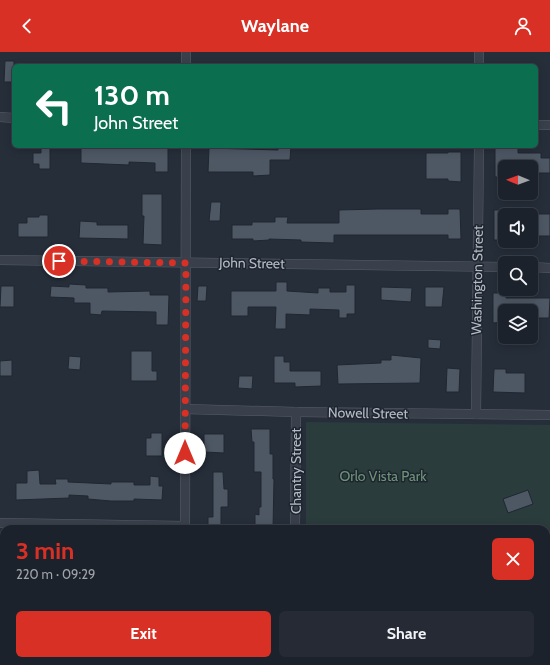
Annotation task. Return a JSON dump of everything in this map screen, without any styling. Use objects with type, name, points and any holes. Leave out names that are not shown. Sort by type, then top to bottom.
[{"type":"street","points":[[186,52],[186,64]]},
{"type":"street","points":[[479,52],[479,64]]},
{"type":"street","points":[[0,117],[12,118]]},
{"type":"street","points":[[538,125],[550,125]]},
{"type":"street","points":[[185,525],[186,148]]},
{"type":"street","name":"Washington Street","points":[[476,414],[479,148]]},
{"type":"street","name":"John Street","points":[[0,260],[498,267]]},
{"type":"street","points":[[538,267],[550,268]]},
{"type":"street","name":"Nowell Street","points":[[185,409],[550,415]]},
{"type":"street","name":"Chantry Street","points":[[296,412],[296,525]]},
{"type":"street","points":[[0,523],[45,525]]},
{"type":"green space","name":"Orlo Vista Park","points":[[306,422],[550,425],[550,525],[306,525]]},
{"type":"building","points":[[5,61],[14,61],[14,64],[12,64],[12,82],[4,82]]},
{"type":"building","points":[[41,148],[50,148],[50,169],[39,169],[39,164],[33,164],[33,153],[41,153]]},
{"type":"building","points":[[81,148],[168,148],[168,172],[155,172],[155,163],[129,162],[129,165],[81,163]]},
{"type":"building","points":[[209,148],[278,150],[278,148],[291,148],[290,160],[270,160],[270,175],[253,176],[253,172],[208,172]]},
{"type":"building","points":[[495,148],[518,148],[518,153],[541,153],[541,158],[550,158],[550,173],[538,173],[538,160],[498,160],[498,177],[495,177]]},
{"type":"building","points":[[461,152],[461,182],[448,181],[448,179],[426,179],[426,153]]},
{"type":"building","points":[[142,194],[162,194],[162,245],[143,244],[144,216],[142,216]]},
{"type":"building","points":[[211,202],[221,202],[220,221],[209,221]]},
{"type":"building","points":[[421,209],[421,214],[448,214],[448,209],[460,209],[461,239],[448,239],[448,235],[334,235],[334,243],[301,242],[301,240],[269,239],[253,241],[253,239],[232,239],[232,225],[252,225],[252,222],[275,222],[275,217],[288,217],[287,223],[339,223],[339,210]]},
{"type":"building","points":[[494,210],[498,210],[498,240],[494,240]]},
{"type":"building","points":[[538,214],[550,214],[550,236],[538,236]]},
{"type":"building","points":[[39,215],[48,215],[48,237],[18,237],[18,223],[27,223],[27,217],[39,217]]},
{"type":"building","points":[[80,221],[97,222],[97,225],[128,225],[128,239],[79,238]]},
{"type":"building","points":[[276,282],[287,282],[287,291],[318,293],[318,288],[330,288],[330,292],[346,292],[346,285],[355,285],[355,314],[347,314],[347,318],[339,318],[339,310],[310,309],[310,315],[286,314],[286,329],[275,329],[276,307],[248,307],[248,316],[231,316],[231,291],[276,291]]},
{"type":"building","points":[[69,284],[86,285],[86,288],[108,288],[108,292],[150,291],[150,295],[169,295],[168,325],[156,325],[156,312],[102,311],[101,315],[90,314],[90,303],[74,303],[74,298],[50,297],[51,286],[69,287]]},
{"type":"building","points":[[1,286],[14,286],[14,307],[0,307]]},
{"type":"building","points":[[198,286],[207,286],[206,301],[197,301]]},
{"type":"building","points":[[381,287],[412,288],[411,302],[381,300]]},
{"type":"building","points":[[425,287],[444,287],[442,307],[425,307]]},
{"type":"building","points":[[493,293],[498,293],[498,296],[506,296],[506,298],[550,298],[549,318],[538,318],[538,304],[498,304],[498,323],[493,323]]},
{"type":"building","points":[[428,339],[441,340],[440,349],[428,348]]},
{"type":"building","points":[[131,351],[152,351],[152,371],[157,371],[157,381],[131,381]]},
{"type":"building","points":[[391,355],[421,358],[420,383],[338,384],[337,365],[381,363],[381,360],[391,360]]},
{"type":"building","points":[[69,356],[81,357],[80,370],[68,369]]},
{"type":"building","points":[[274,356],[284,356],[284,362],[290,362],[290,371],[321,371],[321,386],[295,387],[295,383],[274,383]]},
{"type":"building","points":[[12,360],[12,376],[0,376],[0,361]]},
{"type":"building","points":[[447,368],[460,369],[459,392],[446,392]]},
{"type":"building","points":[[494,369],[506,369],[506,373],[525,373],[525,393],[493,392]]},
{"type":"building","points":[[239,376],[253,376],[252,389],[238,388]]},
{"type":"building","points":[[251,429],[270,429],[270,454],[273,454],[274,479],[273,525],[255,525],[255,514],[259,515],[259,507],[261,507],[261,472],[254,472],[254,442],[252,442]]},
{"type":"building","points":[[151,433],[162,433],[162,456],[146,456],[146,438],[151,438]]},
{"type":"building","points":[[204,434],[224,434],[224,453],[204,452]]},
{"type":"building","points":[[39,470],[40,484],[56,484],[55,479],[68,479],[68,482],[111,484],[111,482],[134,482],[134,485],[150,485],[150,476],[159,477],[159,486],[163,486],[162,500],[134,499],[134,501],[111,501],[88,499],[88,496],[69,495],[69,498],[16,500],[16,483],[27,483],[27,471]]},
{"type":"building","points":[[213,472],[223,472],[224,489],[228,489],[228,507],[221,507],[221,525],[208,525],[208,517],[213,517]]},
{"type":"building","points":[[528,490],[533,504],[508,513],[503,499]]},
{"type":"route","points":[[59,261],[186,263],[185,453]]}]
